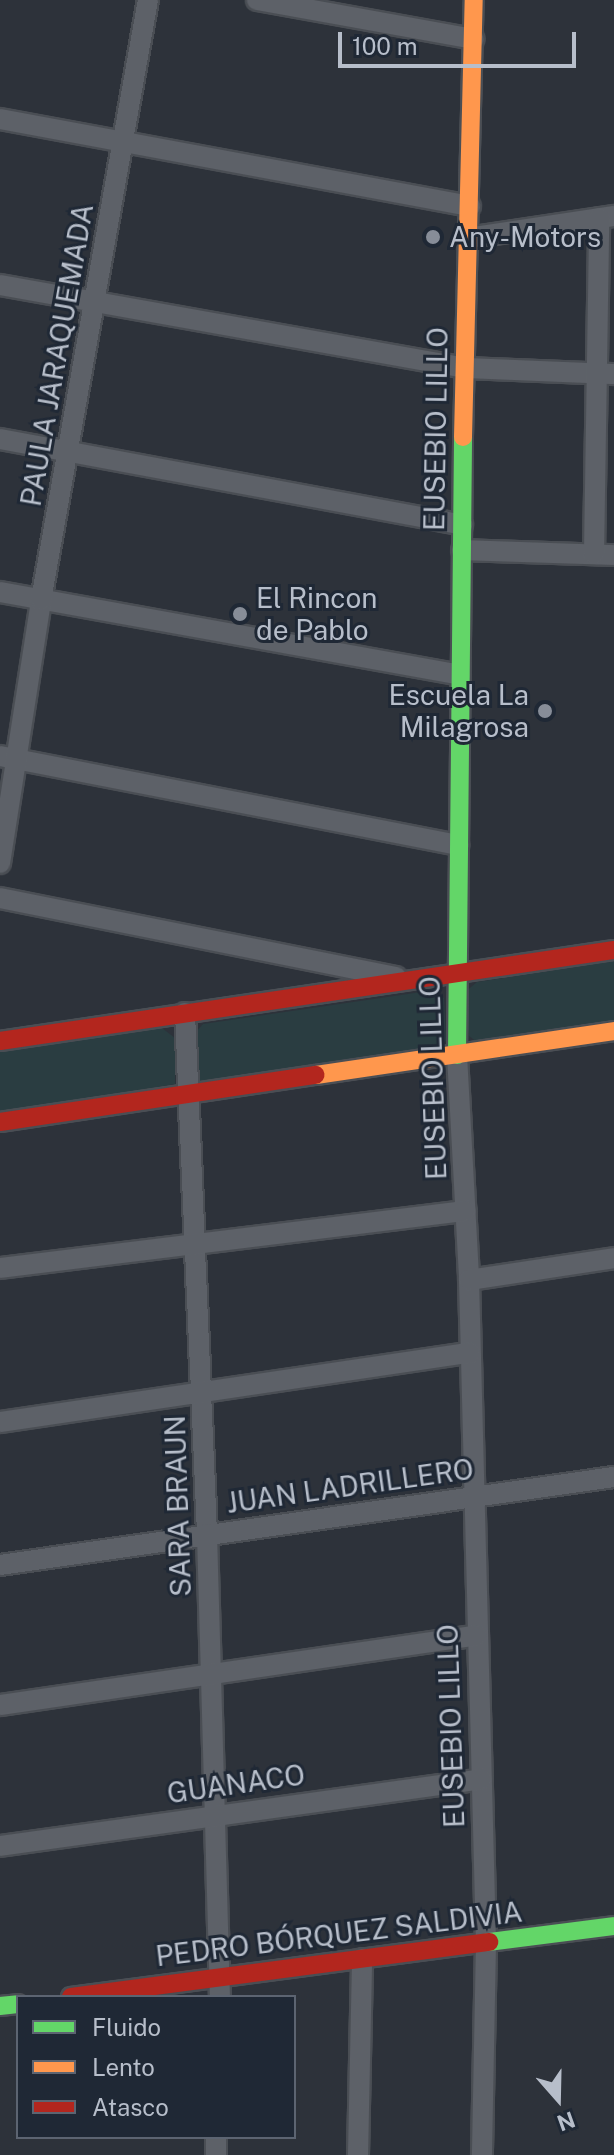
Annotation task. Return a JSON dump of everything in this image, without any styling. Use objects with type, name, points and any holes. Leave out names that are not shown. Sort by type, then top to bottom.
[{"type":"street","name":"PAULA JARAQUEMADA","points":[[0,863],[8,758],[41,600],[148,0]]},
{"type":"street","points":[[257,0],[474,39]]},
{"type":"street","name":"EUSEBIO LILLO","points":[[474,0],[464,368],[457,1055],[469,1280],[486,1943],[482,2155]]},
{"type":"street","points":[[0,119],[470,206]]},
{"type":"street","points":[[462,550],[604,555],[607,217],[468,238]]},
{"type":"street","points":[[0,285],[464,368],[605,374]]},
{"type":"street","points":[[0,439],[462,525]]},
{"type":"street","points":[[0,592],[460,675]]},
{"type":"street","points":[[8,758],[458,845]]},
{"type":"street","points":[[0,898],[407,979]]},
{"type":"street","points":[[0,1041],[614,950]]},
{"type":"street","name":"SARA BRAUN","points":[[185,1013],[202,1390],[220,1987]]},
{"type":"street","points":[[0,1122],[614,1031]]},
{"type":"street","points":[[0,1268],[466,1211]]},
{"type":"street","points":[[469,1280],[614,1258]]},
{"type":"street","points":[[0,1422],[470,1353]]},
{"type":"street","name":"JUAN LADRILLERO","points":[[0,1565],[614,1477]]},
{"type":"street","points":[[0,1705],[477,1635]]},
{"type":"street","name":"GUANACO","points":[[0,1846],[481,1779]]},
{"type":"street","name":"PEDRO BÓRQUEZ SALDIVIA","points":[[101,1995],[220,1987],[362,1959],[614,1926]]},
{"type":"street","points":[[358,2155],[362,1959]]},
{"type":"green space","points":[[614,961],[614,1021],[481,1045],[469,1036],[465,992],[477,982]]},
{"type":"green space","points":[[435,990],[444,998],[446,1041],[432,1050],[202,1086],[194,1076],[193,1035],[203,1024]]},
{"type":"green space","points":[[162,1028],[175,1038],[175,1084],[0,1115],[0,1052]]},
{"type":"traffic: fast","points":[[457,1055],[463,437]]},
{"type":"traffic: fast","points":[[489,1942],[614,1926]]},
{"type":"traffic: fast","points":[[0,2006],[16,2004]]},
{"type":"traffic: slow","points":[[463,437],[474,0]]},
{"type":"traffic: slow","points":[[316,1075],[614,1031]]},
{"type":"traffic: jam","points":[[0,1041],[614,950]]},
{"type":"traffic: jam","points":[[0,1122],[316,1075]]},
{"type":"traffic: jam","points":[[86,1995],[489,1942]]},
{"type":"place","name":"Any-Motors","points":[[433,237]]},
{"type":"place","name":"El Rincon de Pablo","points":[[240,614]]},
{"type":"place","name":"Escuela La Milagrosa","points":[[545,711]]}]
